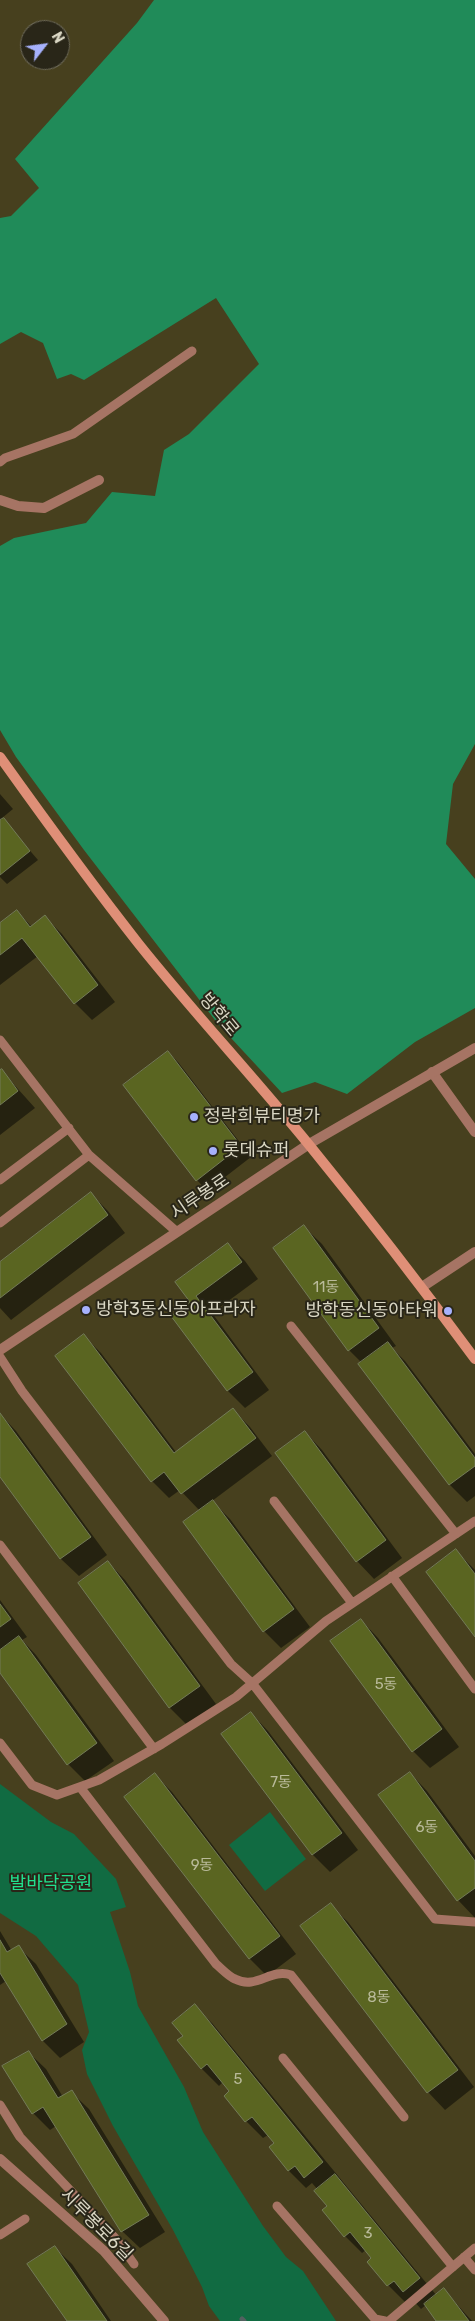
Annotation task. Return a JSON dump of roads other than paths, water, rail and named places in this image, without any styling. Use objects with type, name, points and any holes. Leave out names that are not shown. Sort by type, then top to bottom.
[{"type":"main road","name":"방학로","points":[[0,757],[64,847],[138,943],[309,1144],[422,1287],[475,1360]]},
{"type":"street","points":[[0,500],[18,506],[44,508],[99,480]]},
{"type":"street","name":"시루봉로","points":[[0,1350],[309,1144],[475,1048]]},
{"type":"street","points":[[432,1072],[475,1132]]},
{"type":"street","points":[[422,1287],[475,1252]]},
{"type":"street","name":"시루봉로6길","points":[[0,2159],[104,2251],[164,2321]]},
{"type":"lane","points":[[0,462],[5,458],[73,434],[192,351]]},
{"type":"lane","points":[[0,1040],[89,1155],[177,1232]]},
{"type":"lane","points":[[0,1180],[69,1128]]},
{"type":"lane","points":[[0,1223],[89,1155]]},
{"type":"lane","points":[[290,1326],[456,1534]]},
{"type":"lane","points":[[0,1358],[22,1390],[231,1664],[252,1684],[435,1919],[475,1922]]},
{"type":"lane","points":[[274,1501],[352,1603]]},
{"type":"lane","points":[[0,1743],[32,1785],[57,1795],[99,1780],[154,1749],[236,1697],[326,1621],[475,1521]]},
{"type":"lane","points":[[0,1545],[154,1749]]},
{"type":"lane","points":[[392,1576],[475,1689]]},
{"type":"lane","points":[[80,1786],[216,1964],[234,1979],[250,1984],[281,1972],[291,1975],[404,2117]]},
{"type":"lane","points":[[283,2058],[453,2267]]},
{"type":"lane","points":[[0,2105],[20,2137],[117,2240],[134,2264]]},
{"type":"lane","points":[[277,2206],[375,2319],[387,2321],[475,2248]]},
{"type":"lane","points":[[0,2235],[25,2219]]},
{"type":"lane","points":[[464,2257],[475,2270]]},
{"type":"place","name":"정락희뷰티명가","points":[[194,1117]]},
{"type":"place","name":"롯데슈퍼","points":[[213,1151]]},
{"type":"place","name":"방학3동신동아프라자","points":[[86,1310]]},
{"type":"place","name":"방학동신동아타워","points":[[448,1311]]},
{"type":"park label","name":"발바닥공원","points":[[51,1884]]}]
